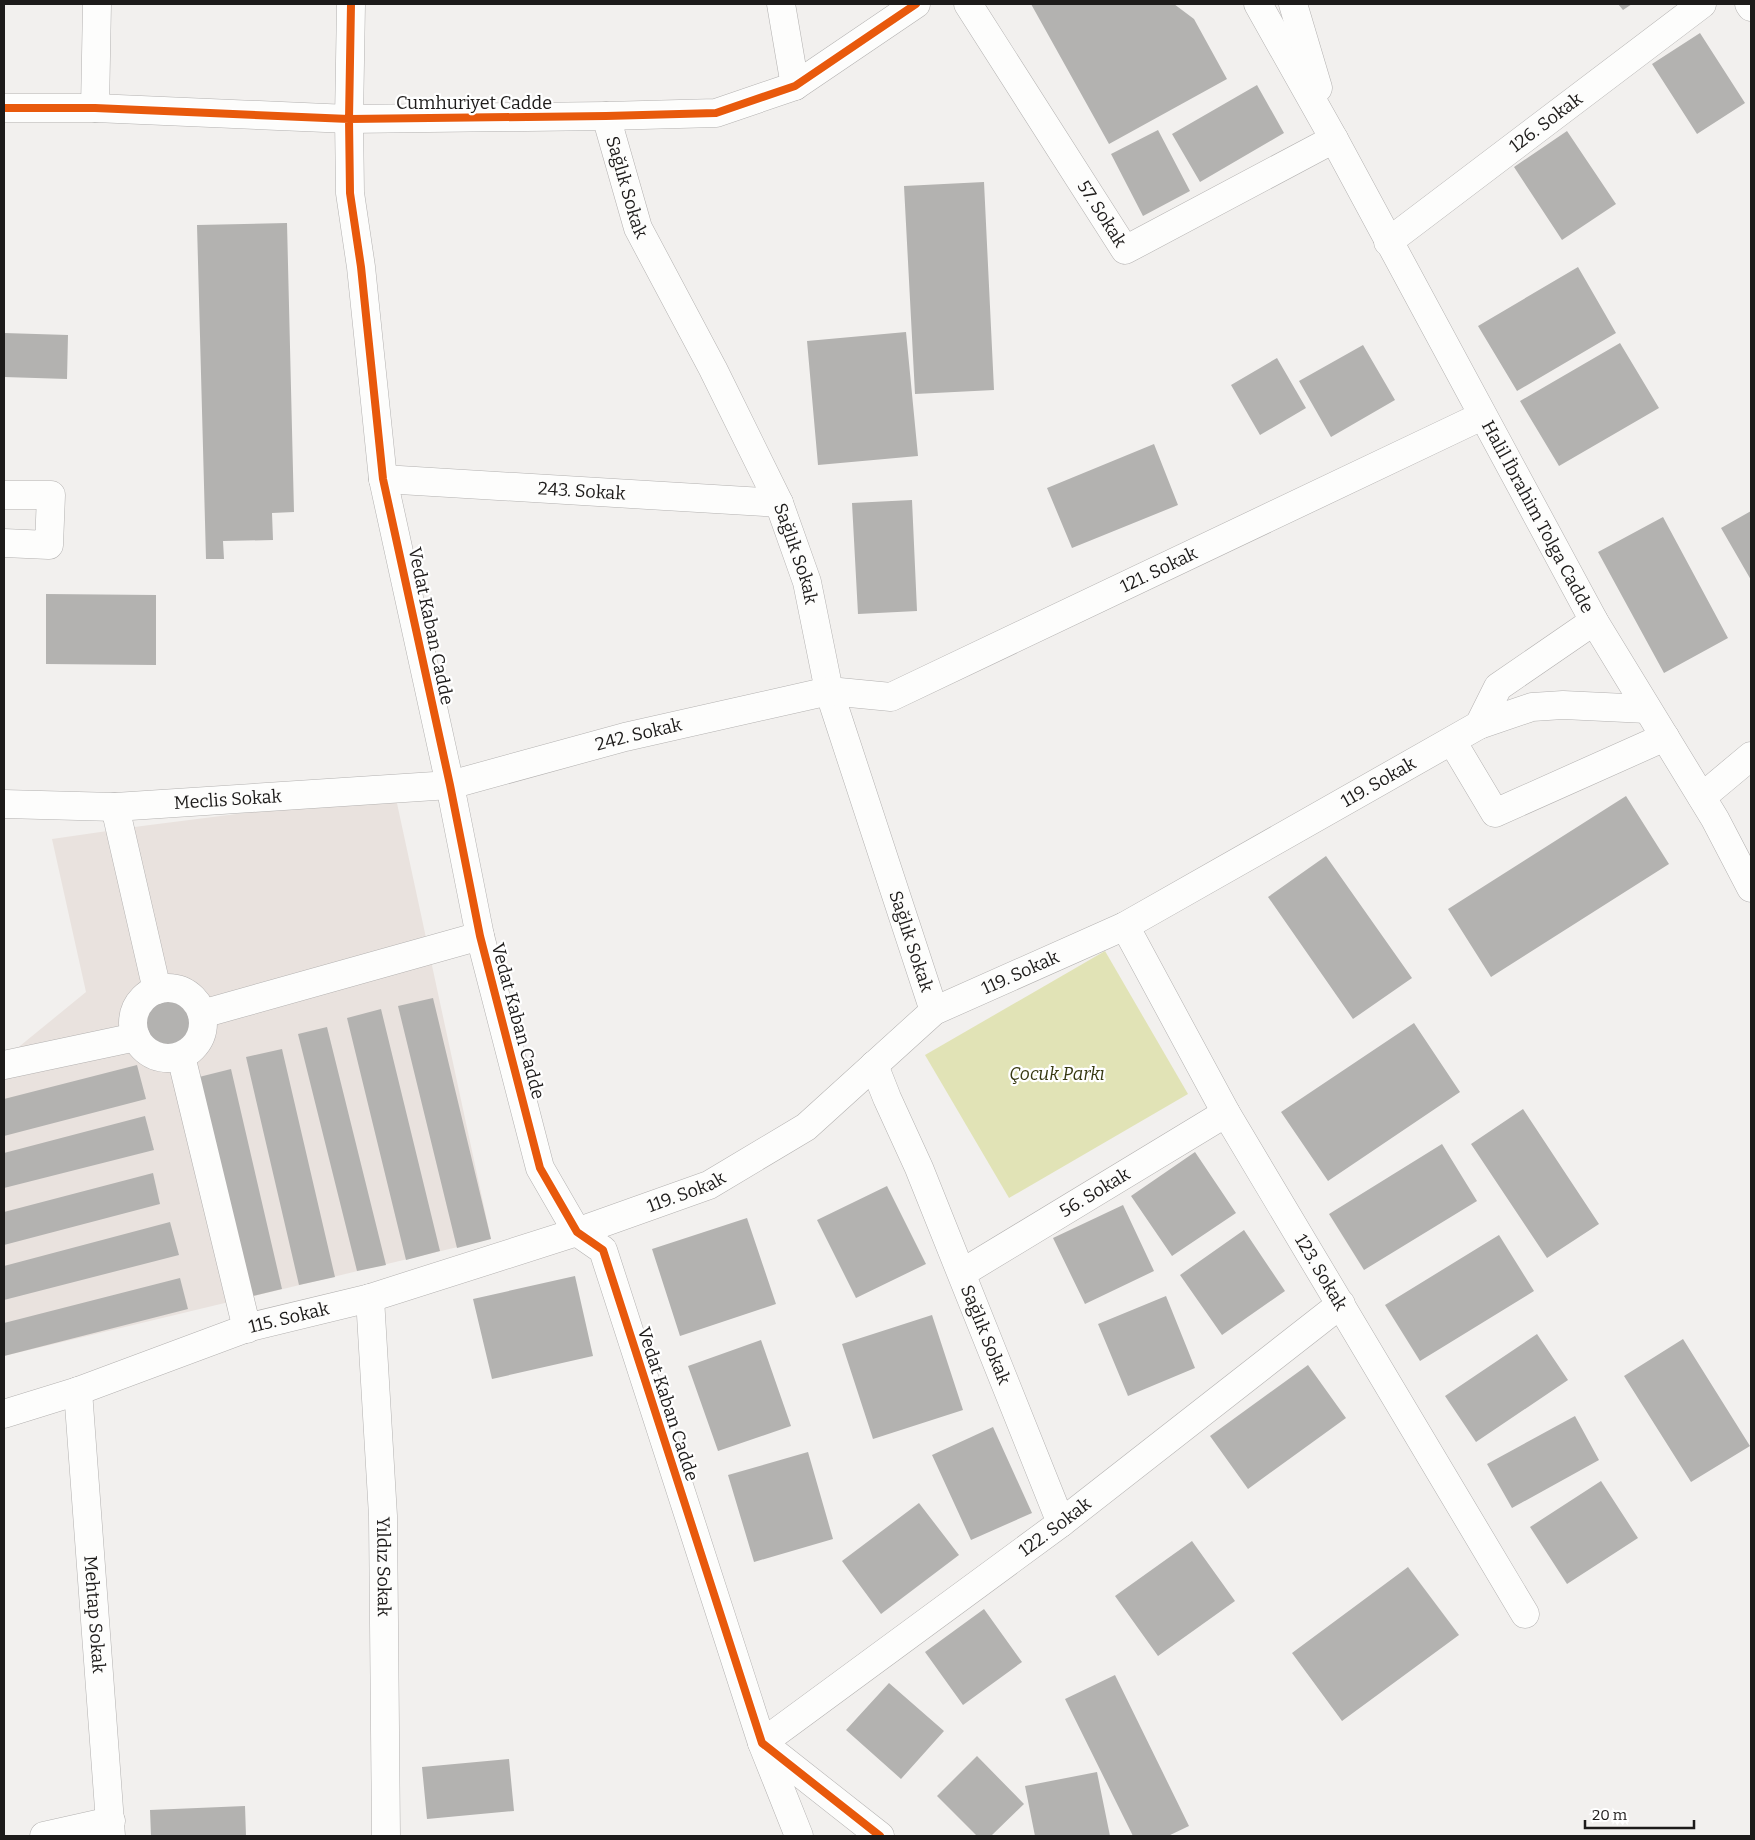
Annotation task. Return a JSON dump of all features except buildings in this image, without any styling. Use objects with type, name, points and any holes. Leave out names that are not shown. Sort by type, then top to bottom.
[{"type":"street","points":[[95,108],[97,4]]},
{"type":"street","name":"Vedat Kaban Cadde","points":[[351,4],[350,194],[361,267],[383,479],[450,785],[480,936],[540,1168],[577,1232],[603,1250],[762,1744],[799,1836]]},
{"type":"street","points":[[782,4],[795,86]]},
{"type":"street","name":"Cumhuriyet Cadde","points":[[4,108],[95,108],[349,118],[606,116],[716,113],[795,86],[916,4]]},
{"type":"street","name":"57. Sokak","points":[[968,4],[1126,250],[1334,140]]},
{"type":"street","points":[[1239,4],[1334,140]]},
{"type":"street","points":[[1258,4],[1334,140]]},
{"type":"street","points":[[1293,4],[1334,140]]},
{"type":"street","name":"126. Sokak","points":[[1388,242],[1702,4]]},
{"type":"street","name":"Sağlık Sokak","points":[[606,116],[638,228],[713,369],[778,503],[807,582],[829,691],[934,1011]]},
{"type":"street","name":"Halil İbrahim Tolga Cadde","points":[[1334,140],[1594,620],[1715,819],[1751,888]]},
{"type":"street","name":"121. Sokak","points":[[829,691],[891,696],[1482,416]]},
{"type":"street","name":"243. Sokak","points":[[383,479],[778,503]]},
{"type":"street","points":[[4,495],[51,495],[48,545],[4,544]]},
{"type":"street","points":[[1479,725],[1498,687],[1594,620]]},
{"type":"street","name":"242. Sokak","points":[[450,785],[625,737],[829,691]]},
{"type":"street","name":"119. Sokak","points":[[577,1232],[709,1185],[806,1127],[934,1011],[1125,926],[1479,725],[1532,707],[1563,705],[1647,709]]},
{"type":"street","points":[[1452,741],[1495,813],[1665,737]]},
{"type":"street","points":[[1702,798],[1751,756]]},
{"type":"street","name":"Meclis Sokak","points":[[4,804],[115,807],[450,785]]},
{"type":"street","points":[[115,807],[157,990]]},
{"type":"street","name":"123. Sokak","points":[[1125,926],[1226,1113],[1524,1614]]},
{"type":"street","points":[[202,1014],[480,936]]},
{"type":"street","points":[[168,988],[180,990],[190,996],[198,1004],[202,1014],[203,1025],[201,1035],[193,1047],[181,1056],[170,1058],[159,1058],[141,1046],[133,1026],[139,1004],[147,995],[157,990],[168,988]]},
{"type":"street","points":[[4,1065],[136,1037]]},
{"type":"street","points":[[181,1056],[247,1329]]},
{"type":"street","name":"Sağlık Sokak","points":[[874,1065],[962,1273],[1061,1523]]},
{"type":"street","name":"56. Sokak","points":[[962,1273],[1226,1113]]},
{"type":"street","name":"115. Sokak","points":[[4,1414],[78,1391],[247,1329],[370,1298],[577,1232]]},
{"type":"street","name":"Yıldız Sokak","points":[[370,1298],[383,1516],[386,1836]]},
{"type":"street","name":"122. Sokak","points":[[762,1744],[1061,1523],[1341,1304]]},
{"type":"street","name":"Mehtap Sokak","points":[[78,1391],[111,1829]]},
{"type":"street","points":[[762,1744],[880,1836]]},
{"type":"street","points":[[44,1836],[111,1829]]},
{"type":"shaded area","points":[[395,794],[491,1239],[4,1356],[4,1059],[86,992],[52,839]]},
{"type":"green space","name":"Çocuk Parkı","points":[[1105,951],[1188,1094],[1009,1198],[925,1055]]},
{"type":"cycle path","points":[[351,4],[350,193],[361,267],[383,479],[450,785],[480,936],[540,1168],[577,1232],[603,1250],[762,1743],[880,1836]]},
{"type":"cycle path","points":[[4,108],[95,108],[349,119],[716,113],[795,86],[916,4]]}]
